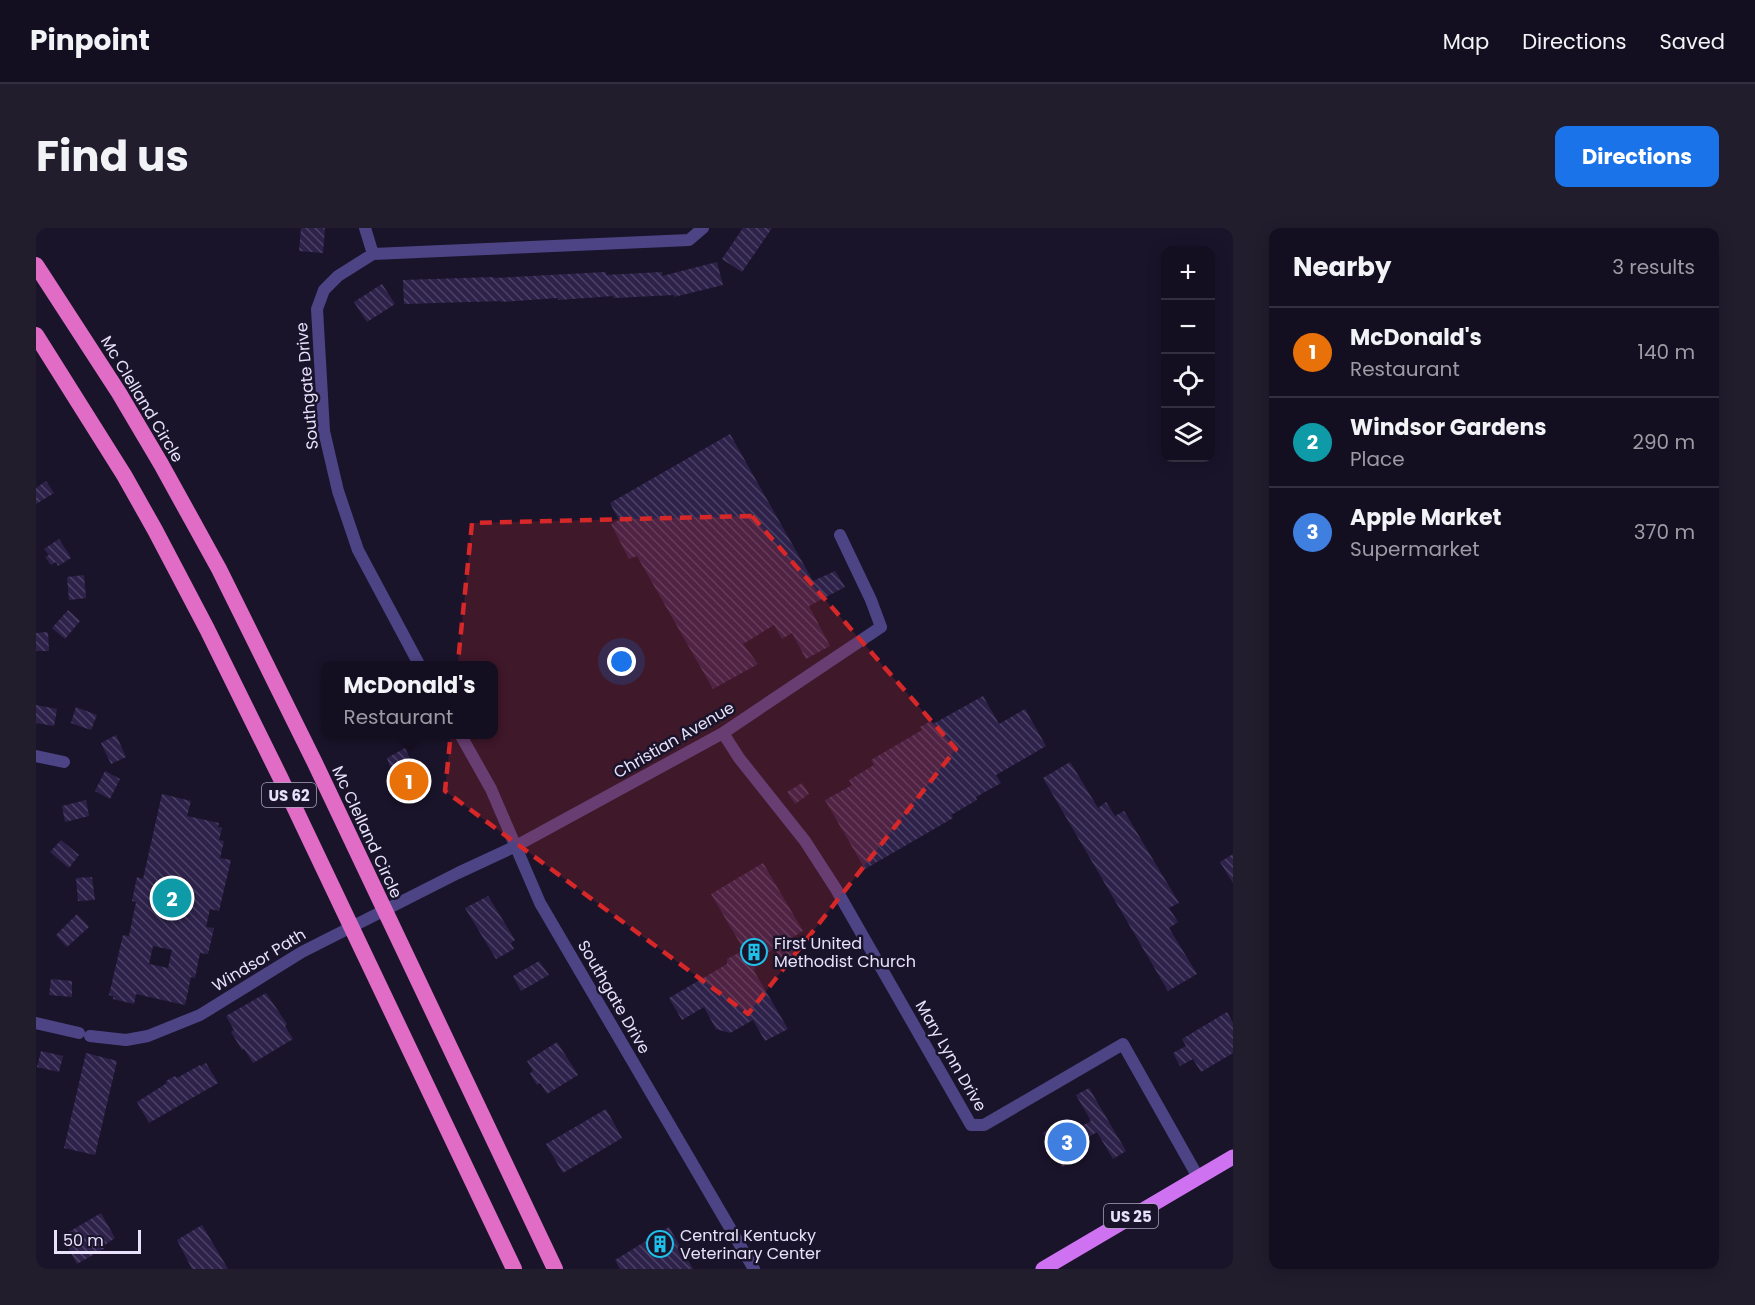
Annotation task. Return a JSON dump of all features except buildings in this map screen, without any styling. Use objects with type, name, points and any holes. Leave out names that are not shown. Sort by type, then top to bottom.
[{"type":"highway","name":"Mc Clelland Circle","points":[[36,265],[119,393],[214,560],[286,704],[555,1269]]},
{"type":"highway","name":"US 62","points":[[36,335],[112,456],[165,549],[233,680],[514,1269]]},
{"type":"main road","name":"US 25","points":[[1043,1269],[1233,1156]]},
{"type":"street","points":[[365,228],[373,254],[689,240],[703,228]]},
{"type":"street","name":"Southgate Drive","points":[[373,254],[338,276],[324,290],[317,309],[324,431],[338,491],[358,550],[417,661]]},
{"type":"street","name":"Christian Avenue","points":[[385,910],[516,846],[723,733],[881,627],[871,600],[840,536]]},
{"type":"street","name":"Mary Lynn Drive","points":[[723,733],[739,758],[805,841],[836,889],[971,1125],[984,1125],[1124,1044],[1198,1177]]},
{"type":"street","name":"Southgate Drive","points":[[462,739],[491,789],[540,903],[754,1269]]},
{"type":"street","points":[[36,756],[64,762]]},
{"type":"street","name":"Windsor Path","points":[[36,1023],[84,1034],[126,1040],[148,1036],[200,1015],[302,952],[385,910]]},
{"type":"highlighted area","points":[[752,516],[956,749],[748,1014],[445,791],[472,523]]},
{"type":"place","name":"McDonald's","points":[[409,781]]},
{"type":"place","name":"Windsor Gardens","points":[[172,898]]},
{"type":"place","name":"First United Methodist Church","points":[[754,952]]},
{"type":"place","name":"Apple Market","points":[[1067,1142]]},
{"type":"place","name":"Central Kentucky Veterinary Center","points":[[660,1244]]}]
